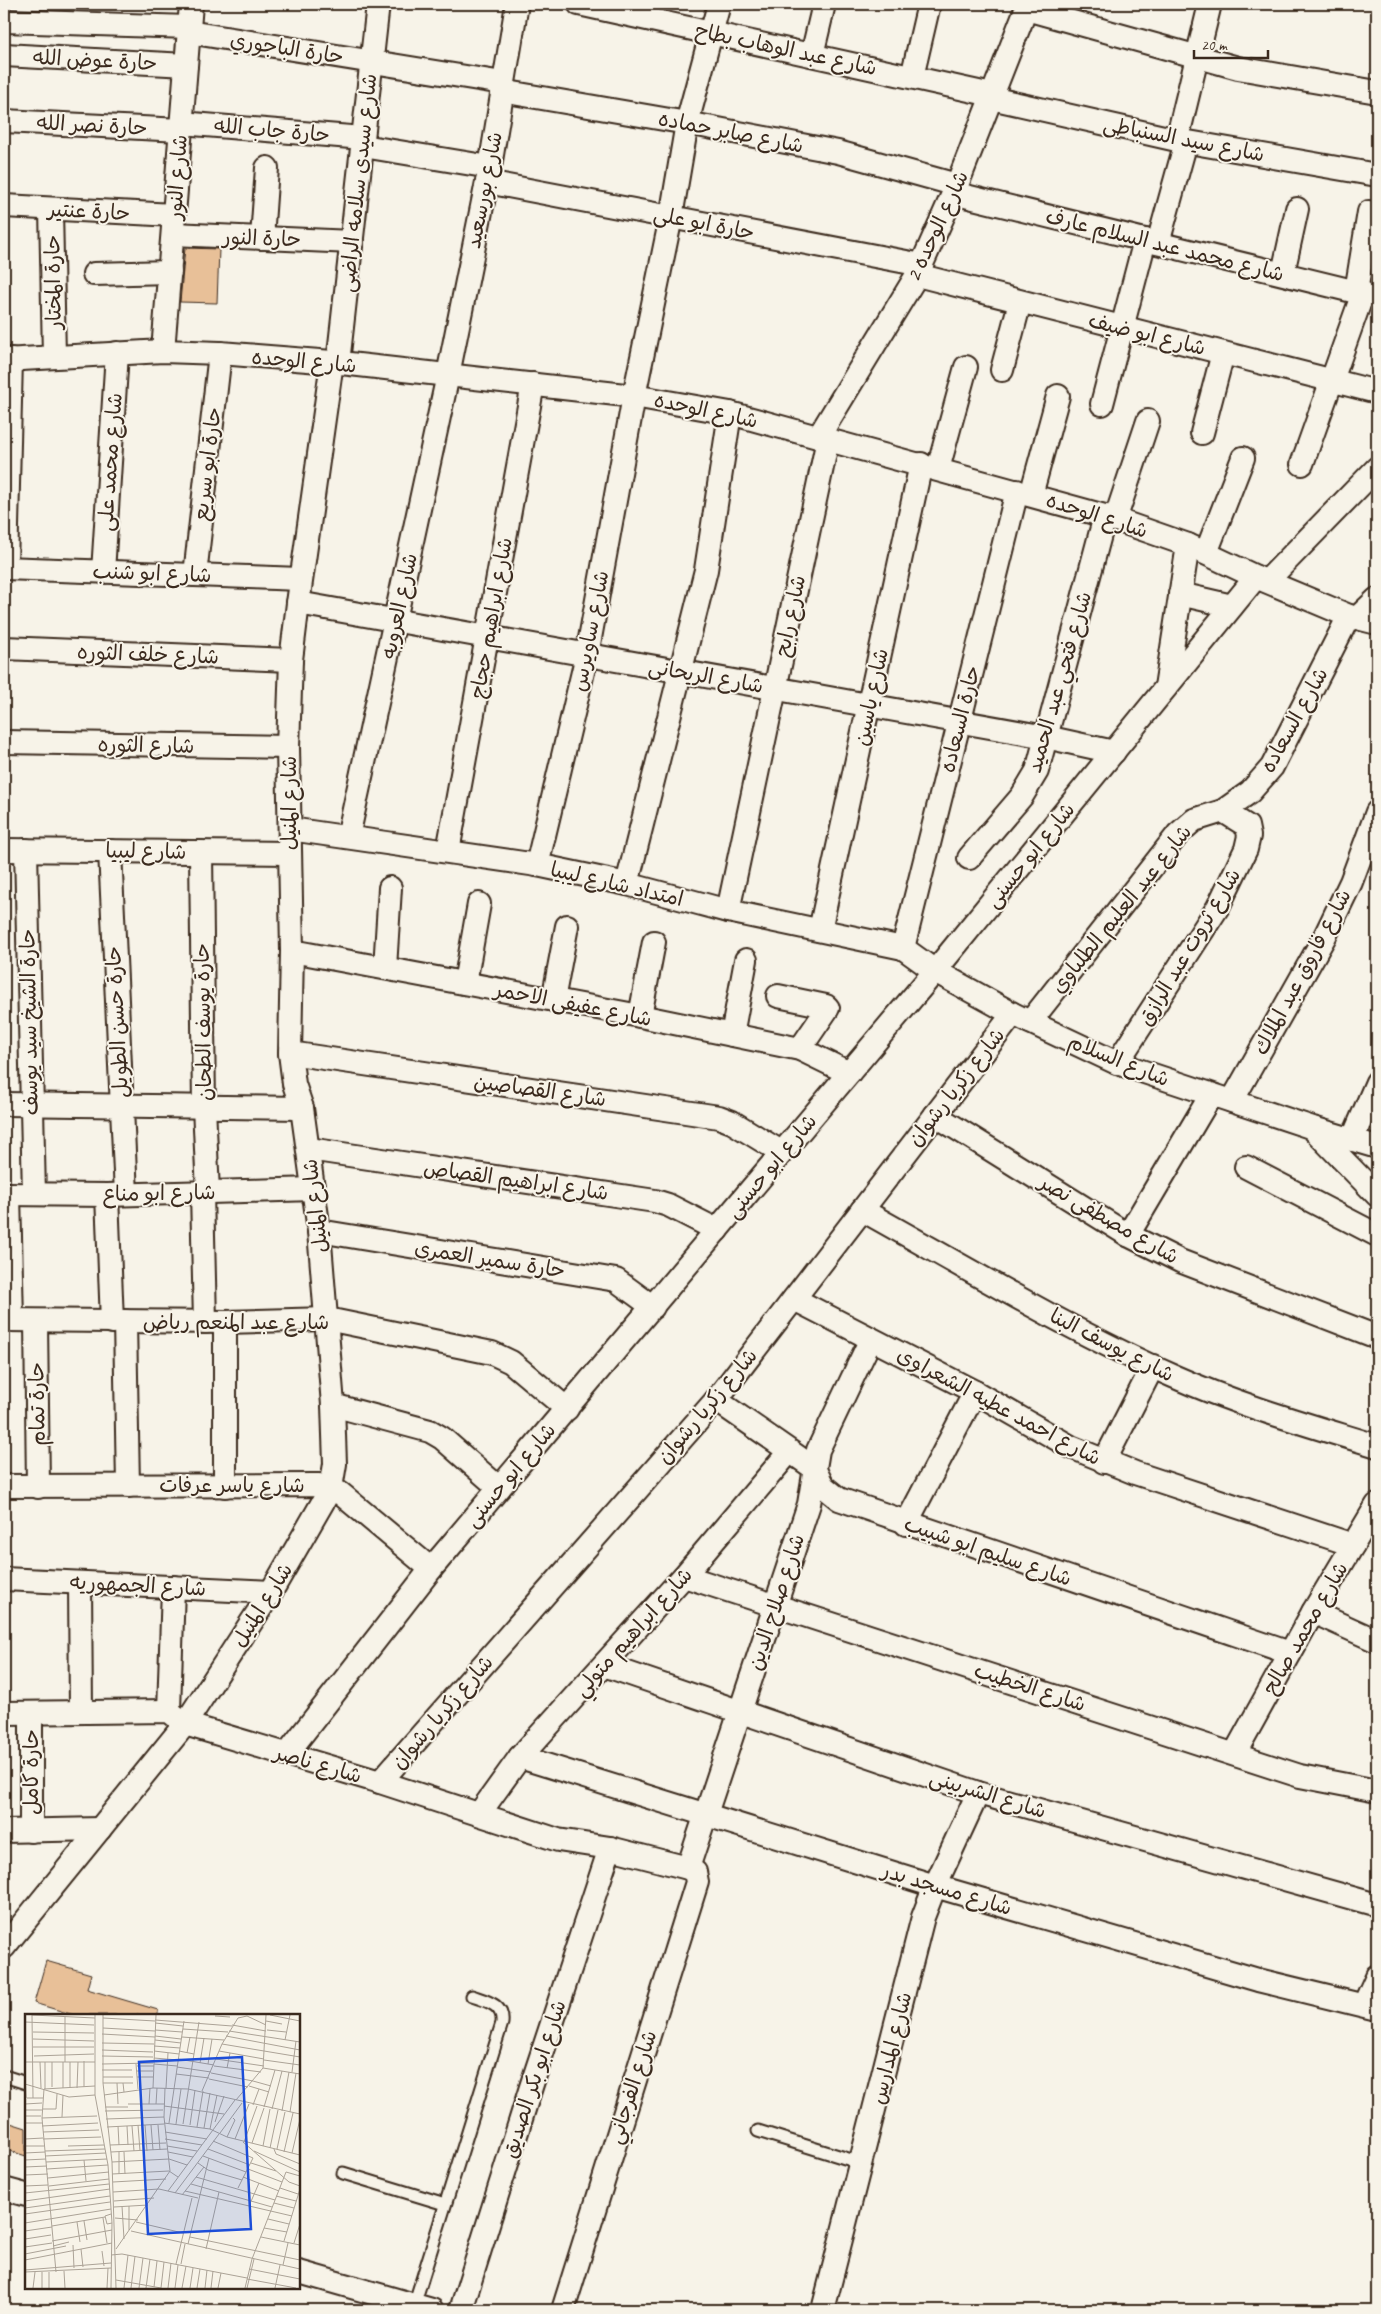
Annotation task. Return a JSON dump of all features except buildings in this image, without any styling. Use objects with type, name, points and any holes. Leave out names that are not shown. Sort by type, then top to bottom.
[{"type":"street","name":"شارع النور","points":[[163,351],[191,4]]},
{"type":"street","name":"شارع سيدى سلامه الراضى","points":[[335,362],[352,242],[378,4]]},
{"type":"street","name":"شارع بورسعيد","points":[[448,375],[488,174],[517,4]]},
{"type":"street","name":"شارع عبد الوهاب بطاح","points":[[579,4],[992,96]]},
{"type":"street","name":"شارع ساويرس","points":[[537,865],[588,655],[634,396],[671,217],[687,123],[719,4]]},
{"type":"street","points":[[812,55],[824,4]]},
{"type":"street","points":[[912,77],[929,4]]},
{"type":"street","points":[[1102,404],[1122,328],[1152,241],[1181,141],[1197,56],[1210,4]]},
{"type":"street","points":[[1027,6],[1238,68],[1377,92]]},
{"type":"street","name":"شارع الوحده 2","points":[[823,437],[919,270],[956,189],[1027,6]]},
{"type":"street","points":[[4,21],[189,29]]},
{"type":"street","name":"حارة الباجوري","points":[[189,29],[503,87]]},
{"type":"street","name":"حارة عوض الله","points":[[4,55],[186,65]]},
{"type":"street","name":"شارع صابر حماده","points":[[503,87],[838,152],[956,189]]},
{"type":"street","name":"شارع سيد السنباطى","points":[[992,96],[1181,141],[1377,175]]},
{"type":"street","name":"حارة نصر الله","points":[[4,121],[181,126]]},
{"type":"street","name":"حارة جاب الله","points":[[181,126],[363,142],[488,174]]},
{"type":"street","points":[[262,238],[267,168]]},
{"type":"street","name":"حارة ابو على","points":[[488,174],[671,217],[919,270]]},
{"type":"street","name":"شارع محمد عبد السلام عارف","points":[[956,189],[1152,241],[1365,294]]},
{"type":"street","name":"حارة عنتير","points":[[4,206],[51,209],[173,225]]},
{"type":"street","name":"حارة المختار","points":[[51,209],[54,356]]},
{"type":"street","points":[[1282,273],[1297,209]]},
{"type":"street","points":[[1302,464],[1365,294],[1369,212]]},
{"type":"street","name":"حارة النور","points":[[173,225],[262,238],[352,242]]},
{"type":"street","name":"شارع ابو ضيف","points":[[919,270],[1020,302],[1377,392]]},
{"type":"street","points":[[94,274],[170,272]]},
{"type":"street","points":[[1002,370],[1020,302]]},
{"type":"street","name":"شارع الوحده","points":[[7,360],[163,351],[220,353],[335,362],[533,384],[634,396],[730,413],[823,437],[1110,518],[1197,549],[1261,579],[1361,619]]},
{"type":"street","name":"شارع محمد على","points":[[103,572],[118,353]]},
{"type":"street","name":"حارة ابو سريع","points":[[195,575],[220,353]]},
{"type":"street","points":[[1202,433],[1224,353]]},
{"type":"street","points":[[5,568],[7,360]]},
{"type":"street","name":"شارع المنيل","points":[[4,1947],[12,1927],[100,1829],[177,1717],[271,1592],[331,1488],[335,1464],[327,1319],[319,1231],[302,1108],[294,1084],[290,1053],[292,951],[288,747],[291,660],[300,579],[335,362]]},
{"type":"street","name":"شارع ياسين","points":[[820,930],[869,705],[930,467],[966,367]]},
{"type":"street","name":"شارع العروبه","points":[[348,837],[448,375]]},
{"type":"street","name":"شارع ابراهيم حجاج","points":[[448,851],[533,384]]},
{"type":"street","name":"حارة السعاده","points":[[902,948],[959,721],[1024,493],[1058,396]]},
{"type":"street","points":[[628,884],[706,570],[730,413]]},
{"type":"street","name":"شارع فتحي عبد الحميد","points":[[968,858],[1022,796],[1036,771],[1110,518],[1148,421]]},
{"type":"street","name":"شارع رابح","points":[[728,911],[775,688],[823,437]]},
{"type":"street","points":[[1166,688],[1180,594],[1197,549],[1242,458]]},
{"type":"street","name":"شارع ابو حسنى","points":[[286,1755],[430,1569],[935,971],[1232,606],[1373,478]]},
{"type":"street","name":"شارع ابو شنب","points":[[5,568],[300,579]]},
{"type":"street","points":[[1180,594],[1232,606]]},
{"type":"street","points":[[1361,619],[1377,600]]},
{"type":"street","name":"شارع الريحانى","points":[[298,603],[959,721],[1114,752]]},
{"type":"street","name":"شارع السعاده","points":[[1223,811],[1250,792],[1272,767],[1361,619]]},
{"type":"street","name":"شارع خلف الثوره","points":[[4,648],[291,660]]},
{"type":"street","name":"شارع الثوره","points":[[4,742],[288,747]]},
{"type":"street","name":"شارع عبد العليم الطلباوي","points":[[1021,1018],[1178,834],[1194,820],[1223,811]]},
{"type":"street","name":"شارع ثروت عبد الرازق","points":[[1117,1064],[1218,907],[1246,849],[1250,836],[1247,826],[1223,811]]},
{"type":"street","name":"شارع فاروق عبد الملاك","points":[[1128,1234],[1221,1098],[1326,936],[1351,882],[1377,812]]},
{"type":"street","name":"امتداد شارع ليبيا","points":[[290,829],[537,865],[628,884],[728,911],[902,948],[935,971]]},
{"type":"street","name":"شارع ليبيا","points":[[4,850],[289,853]]},
{"type":"street","name":"حارة الشيخ سيد يوسف","points":[[26,850],[30,1104],[34,1194]]},
{"type":"street","name":"حارة حسن الطويل","points":[[110,851],[121,1106],[116,1194],[118,1321],[128,1486]]},
{"type":"street","name":"حارة يوسف الطحان","points":[[201,852],[205,1192],[225,1486]]},
{"type":"street","points":[[385,968],[390,888]]},
{"type":"street","points":[[466,983],[479,904]]},
{"type":"street","points":[[553,1000],[567,926]]},
{"type":"street","points":[[640,1016],[654,942]]},
{"type":"street","name":"شارع عفيفى الاحمر","points":[[292,951],[640,1016],[800,1049],[848,1073]]},
{"type":"street","points":[[732,1036],[746,960]]},
{"type":"street","name":"شارع السلام","points":[[935,971],[1021,1018],[1117,1064],[1312,1128],[1377,1147]]},
{"type":"street","points":[[778,996],[828,1008],[800,1049]]},
{"type":"street","name":"شارع زكريا رشوان","points":[[380,1782],[716,1400],[935,1115],[1021,1018]]},
{"type":"street","name":"شارع القصاصين","points":[[290,1053],[719,1117],[732,1122],[781,1152]]},
{"type":"street","points":[[1352,1140],[1377,1082]]},
{"type":"street","points":[[4,1104],[302,1108]]},
{"type":"street","name":"شارع مصطفى نصر","points":[[935,1115],[1128,1234],[1180,1261],[1377,1337]]},
{"type":"street","name":"شارع السلام","points":[[1312,1128],[1377,1194]]},
{"type":"street","name":"شارع ابراهيم القصاص","points":[[308,1149],[655,1201],[668,1205],[717,1230]]},
{"type":"street","points":[[1246,1166],[1377,1235]]},
{"type":"street","name":"شارع ابو مناع","points":[[6,1194],[116,1194],[314,1189]]},
{"type":"street","points":[[6,1194],[8,1320]]},
{"type":"street","name":"شارع يوسف البنا","points":[[862,1210],[1100,1341],[1173,1376],[1249,1405],[1377,1446]]},
{"type":"street","name":"حارة سمير العمرى","points":[[319,1231],[616,1280],[653,1307]]},
{"type":"street","name":"شارع احمد عطيه الشعراوى","points":[[794,1299],[975,1392],[1071,1447],[1104,1462],[1353,1545]]},
{"type":"street","name":"شارع عبد المنعم رياض","points":[[8,1320],[215,1322],[327,1319],[492,1353],[511,1362],[566,1408]]},
{"type":"street","name":"حارة تمام","points":[[36,1321],[38,1487]]},
{"type":"street","name":"شارع صلاح الدين","points":[[688,1868],[809,1504],[814,1468],[826,1431],[871,1339]]},
{"type":"street","points":[[1104,1462],[1153,1366]]},
{"type":"street","points":[[906,1524],[975,1392]]},
{"type":"street","name":"شارع سليم ابو شبيب","points":[[716,1400],[814,1468],[823,1486],[839,1499],[906,1524],[1290,1653]]},
{"type":"street","points":[[332,1405],[430,1431],[442,1438],[499,1488]]},
{"type":"street","name":"شارع ابراهيم متولي","points":[[479,1814],[520,1757],[684,1576],[790,1452]]},
{"type":"street","name":"شارع ياسر عرفات","points":[[4,1486],[319,1485],[331,1488],[430,1569]]},
{"type":"street","name":"شارع محمد صالح","points":[[1235,1753],[1312,1612],[1377,1506]]},
{"type":"street","name":"شارع الخطيب","points":[[684,1576],[1235,1753],[1300,1776],[1377,1791]]},
{"type":"street","name":"شارع الجمهوريه","points":[[4,1579],[271,1592]]},
{"type":"street","points":[[80,1583],[81,1712]]},
{"type":"street","points":[[173,1587],[177,1717]]},
{"type":"street","points":[[1312,1612],[1377,1641]]},
{"type":"street","name":"شارع الشربينى","points":[[604,1665],[978,1793],[1377,1905]]},
{"type":"street","name":"شارع ناصر","points":[[4,1713],[81,1712],[177,1717],[286,1755],[380,1782],[558,1840],[610,1848],[688,1868]]},
{"type":"street","name":"حارة كامل","points":[[31,1713],[32,1831]]},
{"type":"street","name":"شارع مسجد بدر","points":[[520,1757],[706,1813],[935,1886],[1258,1980],[1371,2007]]},
{"type":"street","name":"شارع المدارس","points":[[823,2310],[908,1982],[914,1950],[935,1886],[978,1793]]},
{"type":"street","points":[[4,1831],[100,1829]]},
{"type":"street","name":"شارع ابو بكر الصديق","points":[[461,2310],[498,2187],[610,1848]]},
{"type":"street","name":"شارع الفرجاني","points":[[563,2310],[697,1882],[695,1872],[688,1868]]},
{"type":"street","points":[[1371,2007],[1377,1976]]},
{"type":"street","points":[[4,2189],[25,2195]]},
{"type":"street","points":[[300,2272],[423,2308]]},
{"type":"lane","points":[[423,2308],[445,2204],[502,2023],[502,2012],[499,2008],[472,1996]]},
{"type":"lane","points":[[4,2076],[25,2083]]},
{"type":"lane","points":[[758,2131],[861,2163]]},
{"type":"lane","points":[[342,2173],[445,2204]]}]
